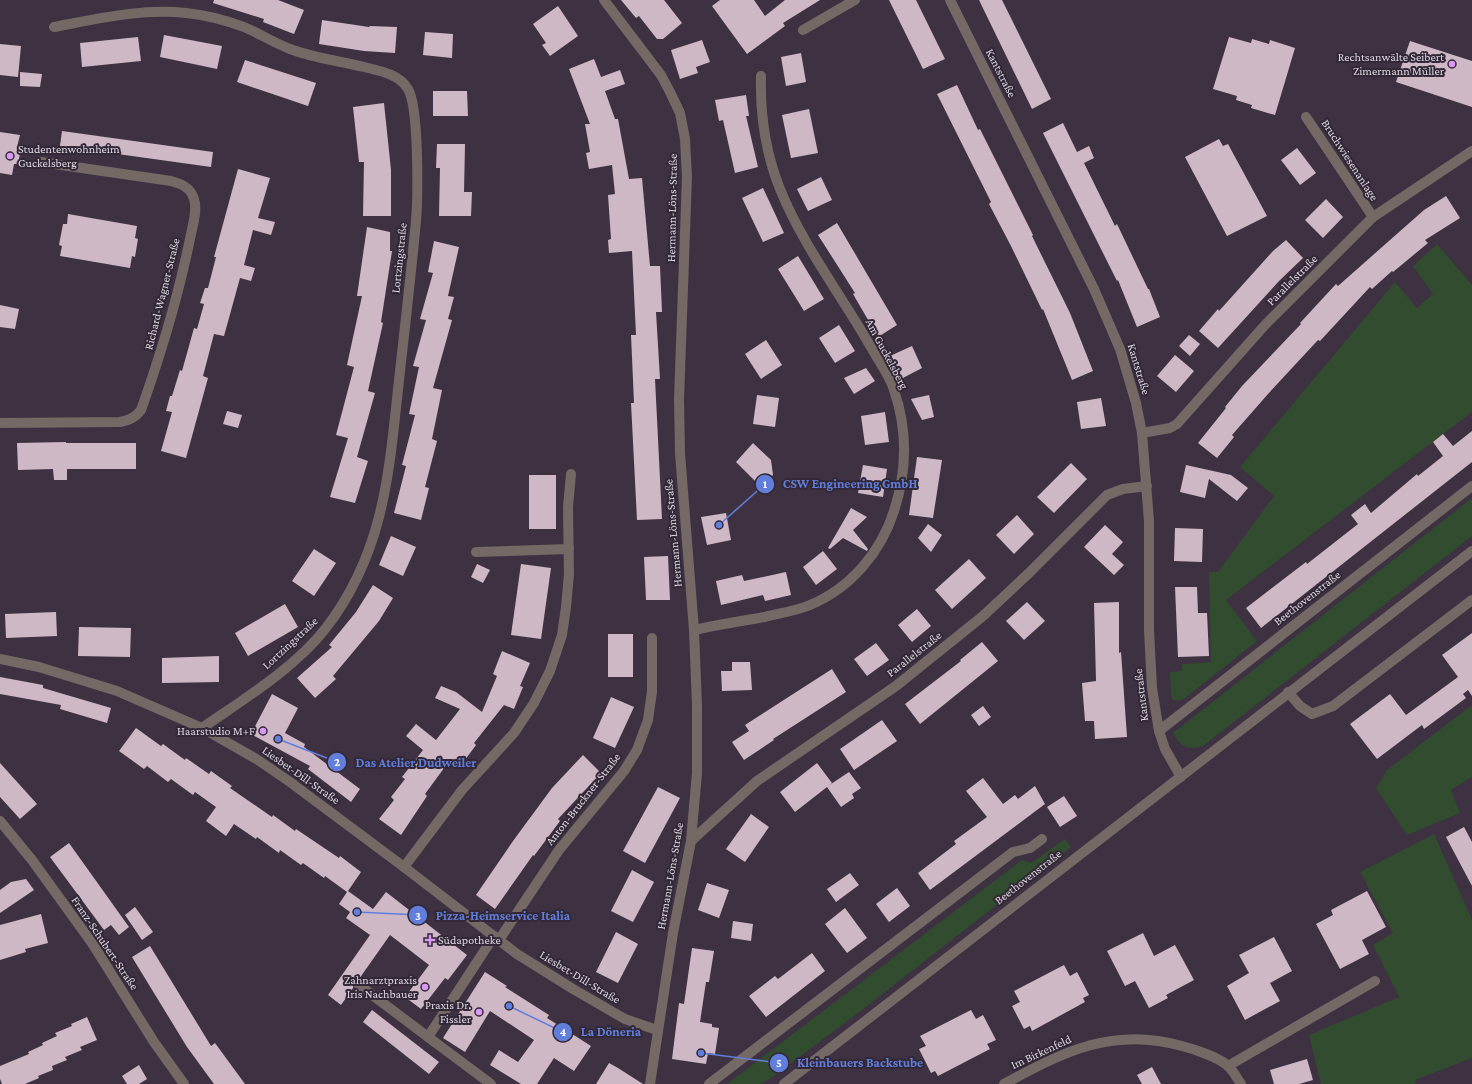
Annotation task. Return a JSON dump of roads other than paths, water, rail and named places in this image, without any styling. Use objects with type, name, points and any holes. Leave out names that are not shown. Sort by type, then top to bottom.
[{"type":"street","name":"Hermann-Löns-Straße","points":[[604,0],[661,75],[680,113],[686,139],[687,177],[679,414],[680,453],[694,630],[697,706],[697,773],[692,841],[679,899],[657,1030],[650,1084]]},
{"type":"street","points":[[804,30],[855,0]]},
{"type":"street","name":"Kantstraße","points":[[950,0],[1097,296],[1120,349],[1136,403],[1142,433],[1150,521],[1148,582],[1152,688],[1159,731],[1165,749],[1180,777]]},
{"type":"street","name":"Lortzingstraße","points":[[54,26],[162,11],[217,18],[244,27],[290,49],[312,56],[388,73],[402,81],[409,91],[412,103],[416,129],[418,203],[387,482],[374,538],[365,562],[353,586],[326,628],[308,647],[279,673],[202,728]]},
{"type":"street","name":"Am Guckelsberg","points":[[694,630],[786,612],[810,605],[827,597],[843,585],[872,556],[884,538],[895,510],[903,474],[903,426],[894,388],[799,228],[777,182],[772,167],[761,110],[760,76]]},
{"type":"street","name":"Bruchwiesenanlage","points":[[1306,117],[1373,217]]},
{"type":"street","name":"Parallelstraße","points":[[1142,433],[1170,428],[1177,424],[1265,325],[1373,217],[1472,151]]},
{"type":"street","name":"Richard-Wagner-Straße","points":[[0,424],[120,422],[137,416],[141,410],[162,348],[186,260],[195,213],[194,200],[189,189],[182,184],[171,181],[41,162]]},
{"type":"street","points":[[404,866],[462,790],[514,733],[534,703],[550,671],[562,635],[567,594],[569,549],[568,507],[571,474]]},
{"type":"street","name":"Parallelstraße","points":[[692,841],[757,782],[896,686],[983,616],[1029,573],[1107,495],[1123,489],[1147,486]]},
{"type":"street","name":"Beethovenstraße","points":[[1159,731],[1472,486]]},
{"type":"street","points":[[476,552],[569,549]]},
{"type":"street","name":"Beethovenstraße","points":[[784,1084],[1288,692],[1472,551]]},
{"type":"street","points":[[1288,692],[1300,706],[1312,714],[1333,706],[1472,600]]},
{"type":"street","name":"Anton-Bruckner-Straße","points":[[497,938],[559,850],[624,771],[637,750],[648,720],[652,692],[652,638]]},
{"type":"street","name":"Liesbet-Dill-Straße","points":[[0,659],[39,667],[117,691],[202,728],[265,764],[404,866],[517,954],[579,993],[625,1019],[657,1030]]},
{"type":"street","name":"Franz-Schubert-Straße","points":[[0,821],[32,860],[92,943],[154,1042],[184,1084]]},
{"type":"street","name":"Beethovenstraße","points":[[709,1084],[1013,852],[1030,848],[1042,839]]},
{"type":"street","points":[[428,1037],[497,938]]},
{"type":"street","points":[[1228,1066],[1375,981]]},
{"type":"street","points":[[359,986],[491,1084]]},
{"type":"street","name":"Im Birkenfeld","points":[[1004,1084],[1065,1052],[1100,1042],[1132,1038],[1150,1038],[1195,1049],[1228,1066],[1241,1084]]},
{"type":"place","name":"Rechtsanwälte Seibert Zimermann Müller","points":[[1452,64]]},
{"type":"place","name":"Studentenwohnheim Guckelsberg","points":[[10,156]]},
{"type":"place","name":"CSW Engineering GmbH","points":[[719,525]]},
{"type":"place","name":"Haarstudio M+F","points":[[263,731]]},
{"type":"place","name":"Das Atelier Dudweiler","points":[[278,739]]},
{"type":"place","name":"Pizza-Heimservice Italia","points":[[357,912]]},
{"type":"place","name":"Südapotheke","points":[[430,940]]},
{"type":"place","name":"Zahnarztpraxis Iris Nachbauer","points":[[425,987]]},
{"type":"place","name":"La Döneria","points":[[509,1006]]},
{"type":"place","name":"Praxis Dr. Fissler","points":[[479,1012]]},
{"type":"place","name":"Kleinbauers Backstube","points":[[701,1053]]}]
